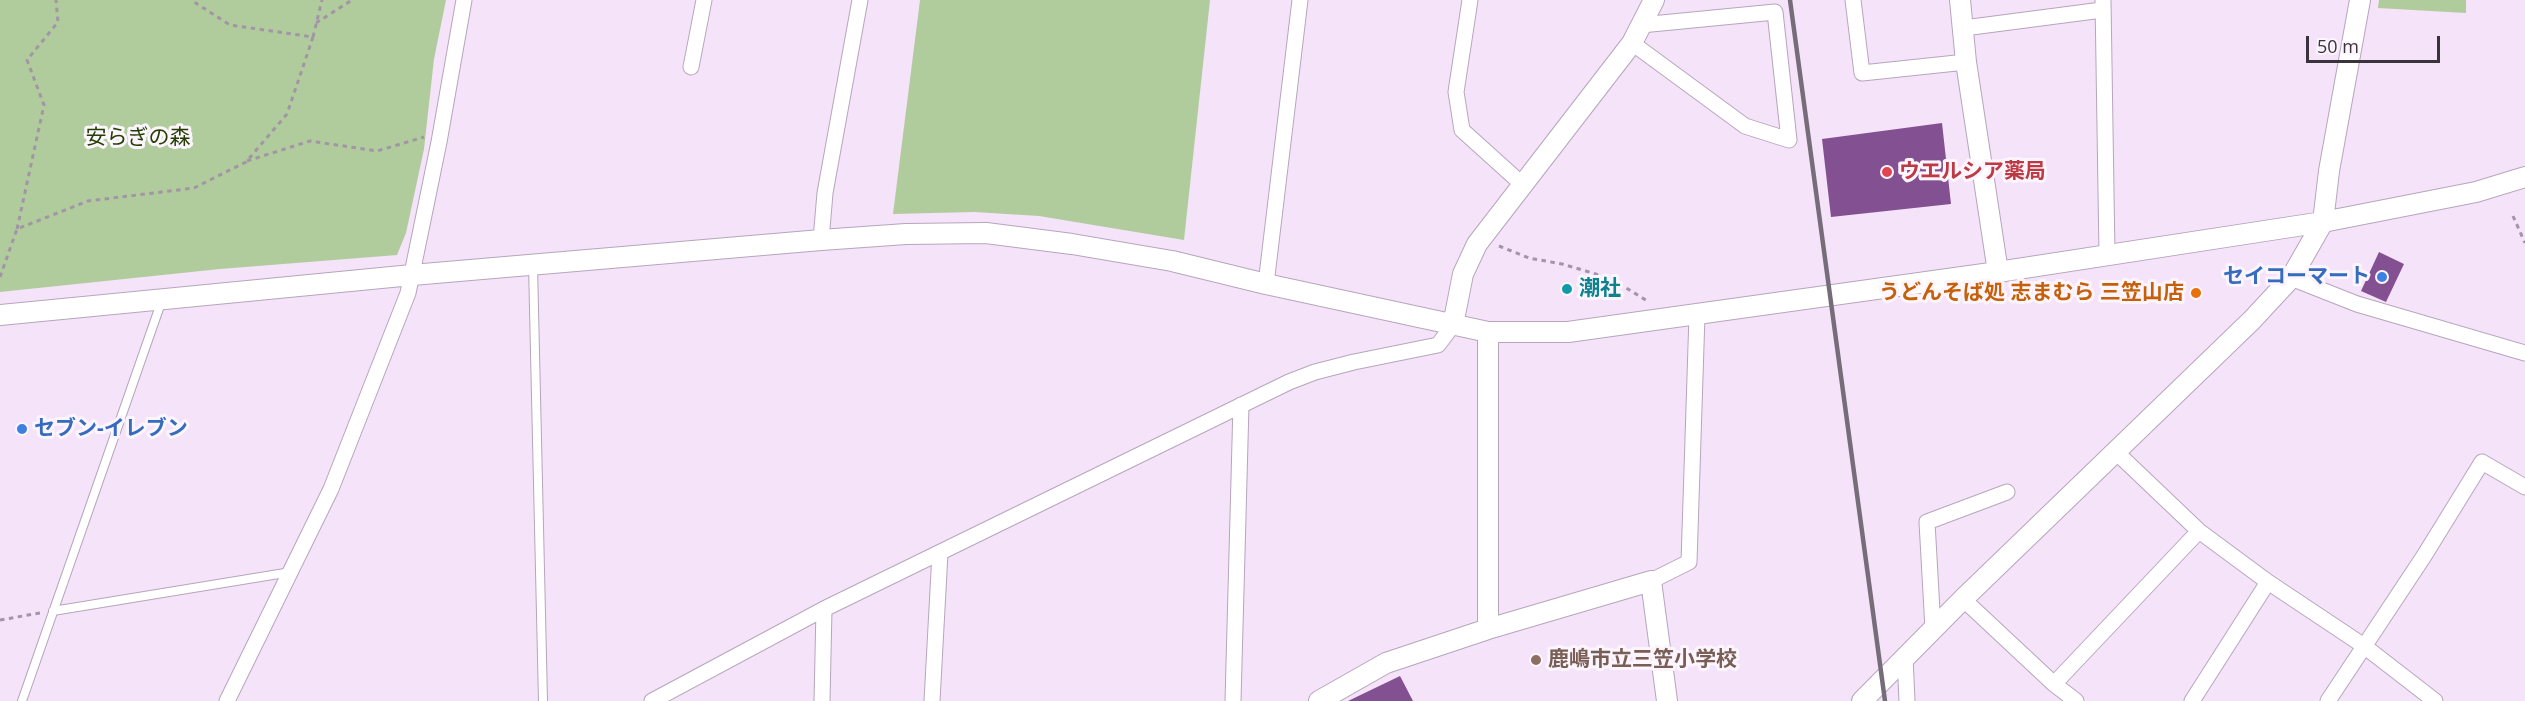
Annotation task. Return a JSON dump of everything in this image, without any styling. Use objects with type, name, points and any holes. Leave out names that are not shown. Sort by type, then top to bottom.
[{"type":"street","points":[[227,701],[331,489],[408,293],[465,0]]},
{"type":"street","points":[[691,67],[704,0]]},
{"type":"street","points":[[821,240],[825,194],[860,0]]},
{"type":"street","points":[[1266,284],[1300,0]]},
{"type":"street","points":[[1470,0],[1456,92],[1462,130],[1524,186]]},
{"type":"street","points":[[652,701],[825,609],[1241,405],[1315,372],[1438,345],[1453,325],[1463,274],[1481,239],[1632,43],[1654,0]]},
{"type":"street","points":[[1853,0],[1862,73],[1966,62]]},
{"type":"street","points":[[1960,0],[1966,62],[1998,272]]},
{"type":"street","points":[[1862,701],[1963,599],[2252,320],[2291,278],[2324,222],[2329,171],[2360,0]]},
{"type":"street","points":[[1964,28],[2102,5],[2107,255]]},
{"type":"street","points":[[1632,43],[1745,126],[1789,140],[1775,12],[1641,25]]},
{"type":"street","points":[[0,315],[412,275],[821,240],[906,234],[986,233],[1072,244],[1172,261],[1266,284],[1488,332],[1569,332],[1998,272],[2324,222],[2476,192],[2525,177]]},
{"type":"street","points":[[2291,278],[2357,304],[2525,352]]},
{"type":"street","points":[[1318,701],[1386,663],[1488,629],[1651,581],[1689,562],[1697,315]]},
{"type":"street","points":[[1488,332],[1488,629]]},
{"type":"street","points":[[1233,701],[1241,405]]},
{"type":"street","points":[[2115,451],[2199,531],[2268,582],[2364,646],[2434,701]]},
{"type":"street","points":[[2328,701],[2424,556],[2482,462],[2525,487]]},
{"type":"street","points":[[1933,629],[1927,522],[2007,492]]},
{"type":"street","points":[[2054,684],[2199,531]]},
{"type":"street","points":[[932,701],[940,553]]},
{"type":"street","points":[[1651,581],[1667,701]]},
{"type":"street","points":[[2192,701],[2268,582]]},
{"type":"street","points":[[1963,599],[2054,684],[2076,701]]},
{"type":"street","points":[[822,701],[825,609]]},
{"type":"street","points":[[1905,657],[1907,701]]},
{"type":"lane","points":[[533,265],[543,701]]},
{"type":"lane","points":[[22,701],[162,299]]},
{"type":"lane","points":[[53,611],[292,572]]},
{"type":"path","points":[[0,277],[17,229],[44,105],[27,60],[58,22],[56,0]]},
{"type":"path","points":[[191,0],[230,25],[313,38]]},
{"type":"path","points":[[246,162],[287,114],[313,38],[322,0]]},
{"type":"path","points":[[316,23],[352,0]]},
{"type":"path","points":[[17,229],[88,201],[194,188],[246,162],[310,141],[377,151],[426,137],[439,142]]},
{"type":"path","points":[[2513,216],[2525,243]]},
{"type":"path","points":[[1481,239],[1529,258],[1596,274],[1623,286],[1655,306]]},
{"type":"path","points":[[0,620],[53,611]]},
{"type":"green space","name":"安らぎの森","points":[[0,0],[446,0],[434,59],[424,149],[406,233],[397,255],[220,269],[0,292]]},
{"type":"green space","points":[[920,0],[1210,0],[1184,240],[1039,216],[974,212],[893,214]]},
{"type":"green space","points":[[2379,0],[2466,0],[2466,13],[2378,8]]},
{"type":"building","name":"ウエルシア薬局","points":[[1942,123],[1951,204],[1831,217],[1822,139]]},
{"type":"building","name":"セイコーマート","points":[[2379,252],[2404,264],[2386,302],[2361,291]]},
{"type":"building","points":[[1400,676],[1413,701],[1348,701]]},
{"type":"railway","points":[[1790,0],[1885,701]]},
{"type":"place","name":"ウエルシア薬局","points":[[1887,172]]},
{"type":"place","name":"セイコーマート","points":[[2382,277]]},
{"type":"place","name":"潮社","points":[[1567,289]]},
{"type":"place","name":"うどんそば処 志まむら 三笠山店","points":[[2196,293]]},
{"type":"place","name":"セブン-イレブン","points":[[22,429]]},
{"type":"place","name":"鹿嶋市立三笠小学校","points":[[1536,660]]}]
